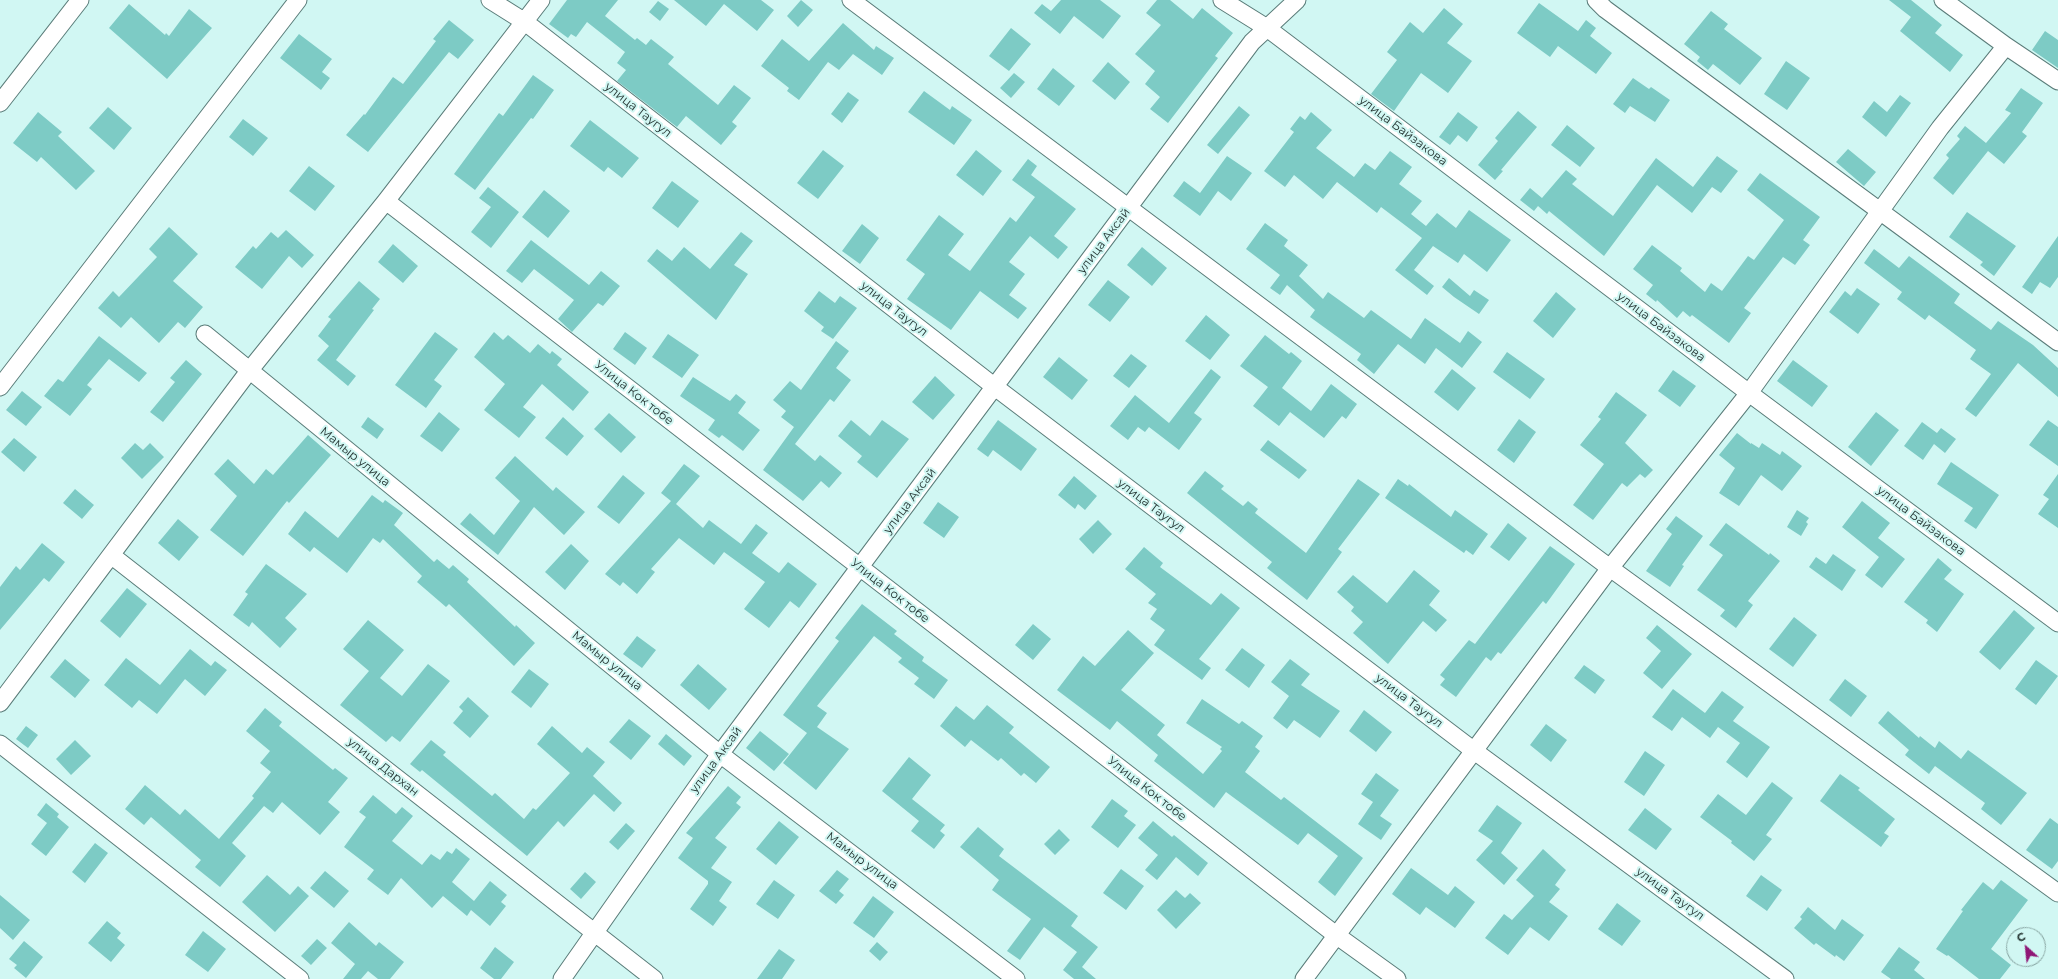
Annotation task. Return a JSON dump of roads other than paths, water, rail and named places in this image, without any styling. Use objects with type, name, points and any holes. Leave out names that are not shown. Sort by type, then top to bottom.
[{"type":"street","points":[[0,103],[80,0]]},
{"type":"street","points":[[0,386],[298,0]]},
{"type":"street","name":"улица Таугул","points":[[490,0],[525,22],[995,387],[1473,750],[1785,979]]},
{"type":"street","points":[[0,703],[249,371],[386,201],[541,0]]},
{"type":"street","points":[[851,0],[1610,568],[2058,893]]},
{"type":"street","name":"улица Байзакова","points":[[1222,0],[1267,28],[1749,393],[2058,623]]},
{"type":"street","name":"улица Аксай","points":[[562,979],[720,754],[861,568],[1252,42],[1297,0]]},
{"type":"street","points":[[1596,0],[2058,342]]},
{"type":"street","points":[[1943,0],[2006,46],[2058,81]]},
{"type":"street","points":[[1304,979],[1473,750],[1610,568],[1749,393],[1940,128],[2006,46]]},
{"type":"street","name":"Улица Кок тобе","points":[[386,201],[1336,935],[1396,979]]},
{"type":"street","name":"Мамыр улица","points":[[205,334],[720,754],[1016,979]]},
{"type":"street","name":"улица Дархан","points":[[111,555],[654,979]]},
{"type":"street","points":[[0,744],[300,979]]}]
